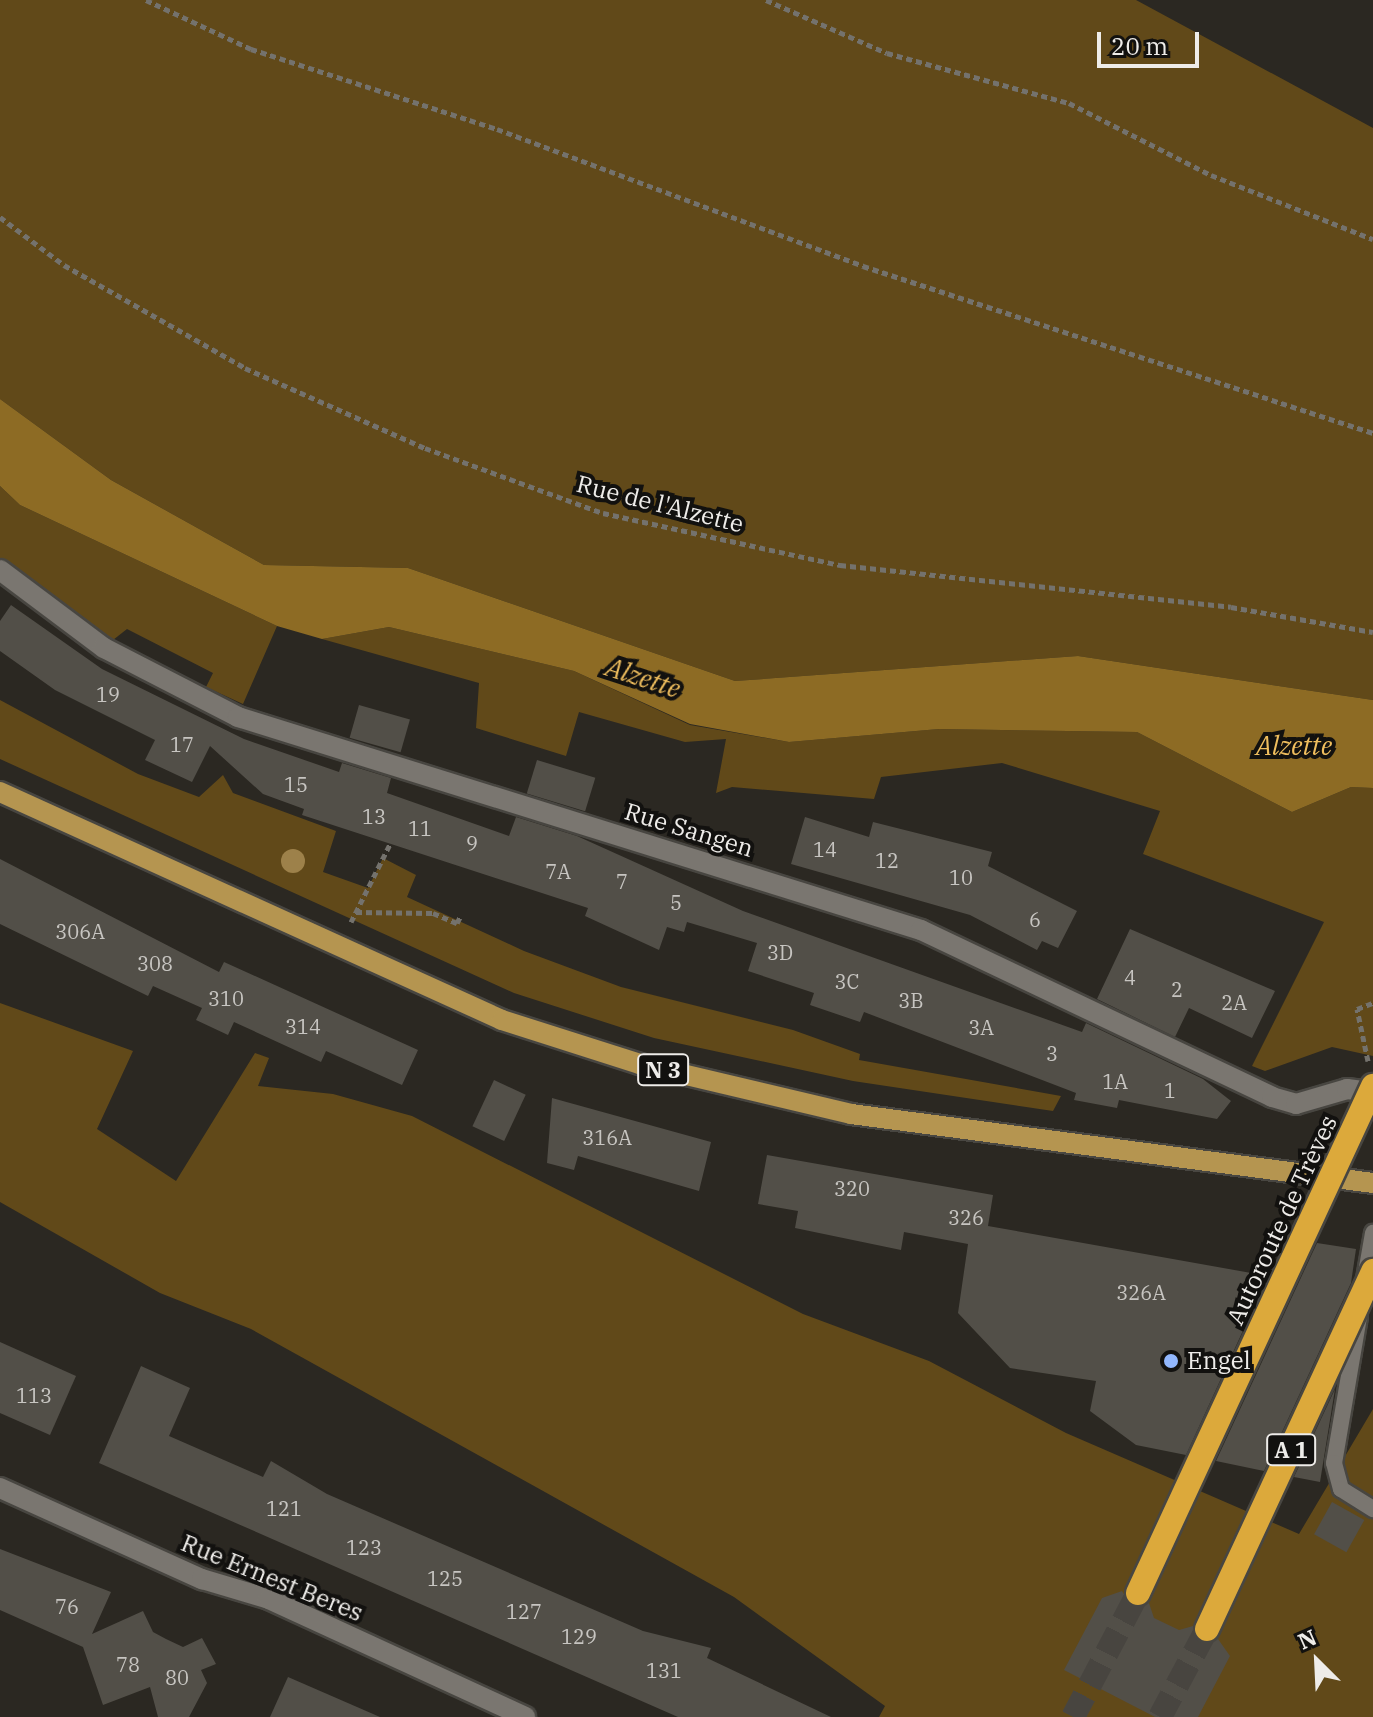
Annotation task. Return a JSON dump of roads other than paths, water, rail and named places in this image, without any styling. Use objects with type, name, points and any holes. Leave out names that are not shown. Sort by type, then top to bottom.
[{"type":"highway","name":"Autoroute de Trèves","points":[[1138,1593],[1370,1089]]},
{"type":"highway","name":"A 1","points":[[1207,1629],[1373,1271]]},
{"type":"main road","name":"N 3","points":[[0,792],[502,1020],[640,1064],[851,1114],[1373,1183]]},
{"type":"street","name":"Rue Sangen","points":[[0,570],[104,648],[238,717],[921,930],[1272,1097],[1296,1104],[1370,1089]]},
{"type":"street","name":"Rue Ernest Beres","points":[[0,1488],[202,1579],[269,1599],[525,1717]]},
{"type":"lane","points":[[1373,1233],[1334,1463],[1341,1489],[1373,1509]]},
{"type":"water","name":"Alzette","points":[[0,399],[111,480],[264,565],[408,568],[735,681],[1078,656],[1373,700],[1373,788],[1351,787],[1292,812],[1137,732],[939,729],[789,742],[690,724],[574,671],[389,627],[322,639],[277,626],[20,505],[0,486]]},
{"type":"tunnel","points":[[1073,1717],[1138,1593]]},
{"type":"tunnel","points":[[1160,1717],[1207,1629]]},
{"type":"place","name":"Engel","points":[[1171,1361]]}]
